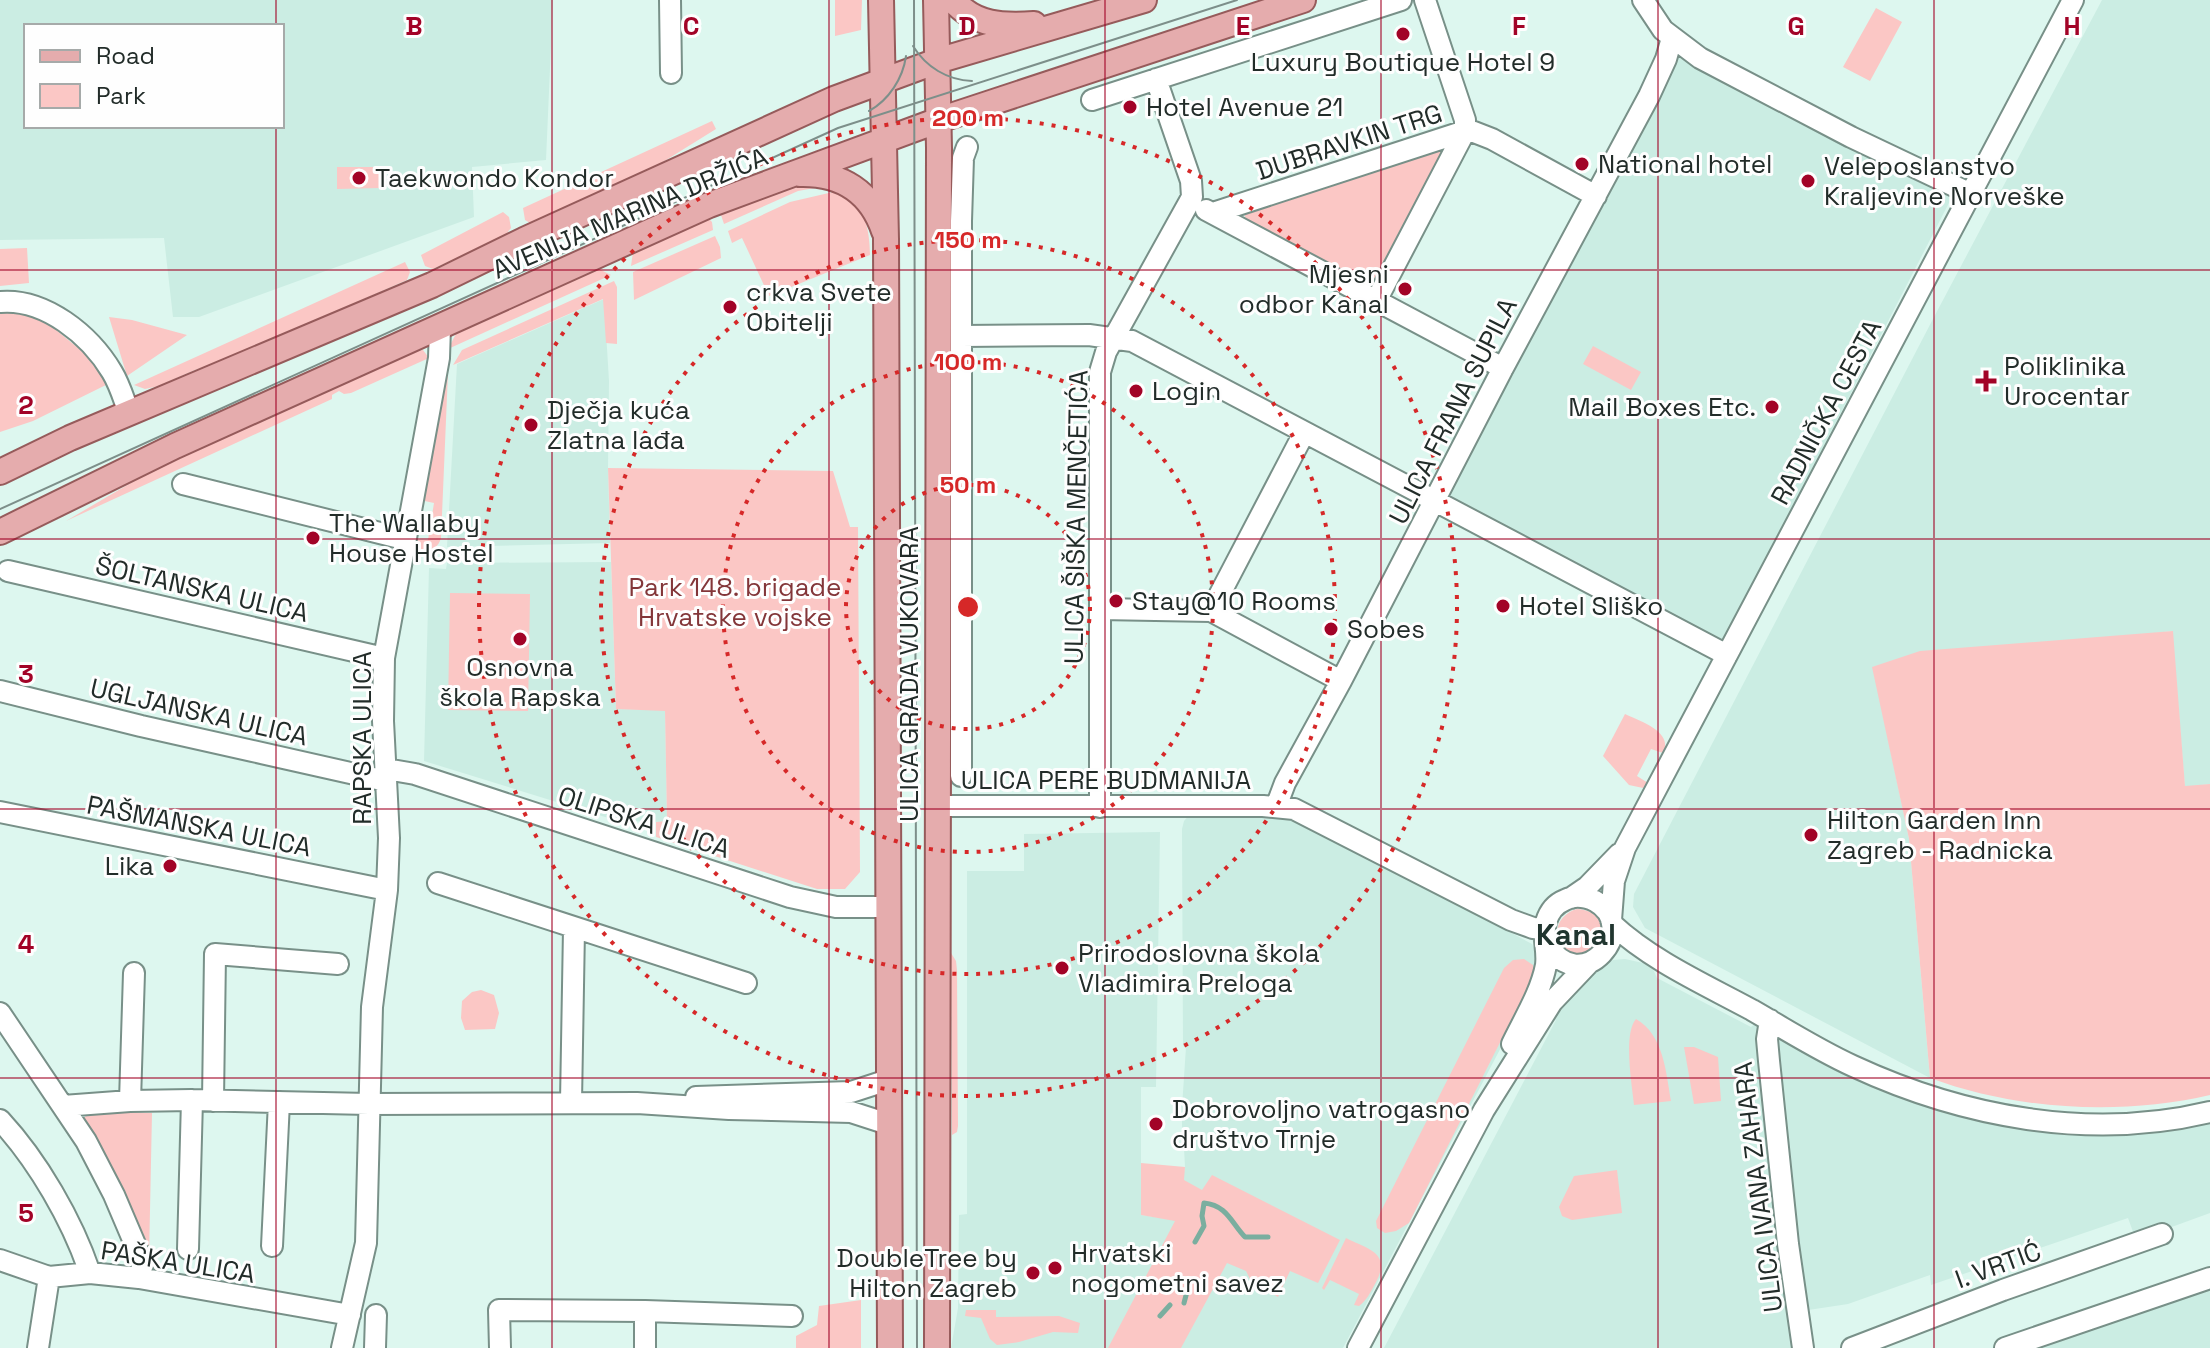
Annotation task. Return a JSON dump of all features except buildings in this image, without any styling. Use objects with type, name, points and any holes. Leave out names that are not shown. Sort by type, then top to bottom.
[{"type":"main road","name":"ULICA GRADA VUKOVARA","points":[[881,0],[886,239],[890,1348]]},
{"type":"main road","name":"ULICA GRADA VUKOVARA","points":[[936,0],[939,120],[937,1348]]},
{"type":"main road","points":[[953,0],[972,17],[992,24],[1069,23]]},
{"type":"main road","name":"AVENIJA MARINA DRŽIĆA","points":[[0,472],[70,438],[432,285],[834,99],[937,61],[1144,0]]},
{"type":"main road","name":"AVENIJA MARINA DRŽIĆA","points":[[0,532],[175,446],[709,205],[939,120],[1303,0]]},
{"type":"main road","points":[[786,176],[820,175],[850,184],[863,194],[877,213],[886,239]]},
{"type":"main road","points":[[0,455],[70,438]]},
{"type":"street","points":[[670,0],[671,73]]},
{"type":"street","points":[[1092,100],[1401,0]]},
{"type":"street","points":[[1425,0],[1465,120],[1465,131],[1492,139],[1596,196]]},
{"type":"street","points":[[1643,0],[1656,21],[1672,38],[1700,58],[1922,173],[1971,194]]},
{"type":"street","name":"RADNIČKA CESTA","points":[[1611,922],[1614,881],[1625,848],[2073,0]]},
{"type":"street","name":"ULICA FRANA SUPILA","points":[[1276,807],[1285,783],[1649,96],[1672,38]]},
{"type":"street","points":[[1156,79],[1191,181],[1190,203],[1503,368]]},
{"type":"street","name":"DUBRAVKIN TRG","points":[[1213,213],[1465,131]]},
{"type":"street","name":"DUBRAVKIN TRG","points":[[1377,299],[1465,131]]},
{"type":"street","name":"ULICA GRADA VUKOVARA","points":[[961,776],[962,198],[963,158],[967,147]]},
{"type":"street","name":"ULICA ŠIŠKA MENČETIĆA","points":[[1100,807],[1100,381],[1106,352],[1190,203]]},
{"type":"street","points":[[0,302],[27,304],[48,311],[79,334],[111,370],[129,413]]},
{"type":"street","name":"RAPSKA ULICA","points":[[342,1348],[366,1243],[372,1007],[387,890],[389,838],[383,721],[384,658],[439,358],[440,327]]},
{"type":"street","points":[[961,336],[1116,337],[1132,341],[1727,655]]},
{"type":"street","points":[[1211,611],[1304,433]]},
{"type":"street","points":[[183,484],[404,539]]},
{"type":"street","name":"ŠOLTANSKA ULICA","points":[[8,571],[384,658]]},
{"type":"street","points":[[1100,609],[1211,611],[1341,681]]},
{"type":"street","name":"UGLJANSKA ULICA","points":[[0,691],[386,775]]},
{"type":"street","name":"OLIPSKA ULICA","points":[[386,775],[415,774],[790,897],[836,907],[889,907]]},
{"type":"street","name":"ULICA PERE BUDMANIJA","points":[[937,806],[1276,807],[1305,813],[1546,936]]},
{"type":"street","name":"PAŠMANSKA ULICA","points":[[0,812],[387,890]]},
{"type":"street","name":"RADNIČKA CESTA","points":[[1571,898],[1587,887],[1625,848]]},
{"type":"street","points":[[438,883],[746,983]]},
{"type":"street","points":[[1484,1110],[1539,986],[1545,966],[1551,911],[1571,898],[1590,899],[1599,904],[1611,922],[1666,964]]},
{"type":"street","points":[[1358,1348],[1484,1110],[1540,1019],[1568,983],[1610,944],[1611,922]]},
{"type":"street","points":[[571,1102],[574,929]]},
{"type":"street","points":[[1546,936],[1560,960],[1579,965],[1596,958],[1632,952],[1666,964],[1852,1066],[1964,1108],[2087,1125],[2134,1123],[2210,1112]]},
{"type":"street","points":[[202,1101],[215,954],[338,964]]},
{"type":"street","points":[[130,1101],[134,973]]},
{"type":"street","points":[[0,1013],[86,1141],[114,1195],[143,1263],[139,1278]]},
{"type":"street","name":"ULICA IVANA ZAHARA","points":[[1770,1020],[1767,1039],[1769,1061],[1788,1244],[1803,1348]]},
{"type":"street","points":[[637,1103],[730,1094],[851,1092],[888,1080]]},
{"type":"street","points":[[63,1106],[130,1101],[637,1103],[851,1112],[888,1124]]},
{"type":"street","name":"PAŠKA ULICA","points":[[188,1249],[202,1101]]},
{"type":"street","name":"PAŠKA ULICA","points":[[272,1246],[279,1102]]},
{"type":"street","points":[[0,1120],[43,1176],[84,1255],[90,1273]]},
{"type":"street","name":"I. VRTIĆ","points":[[1852,1348],[2162,1234]]},
{"type":"street","name":"PAŠKA ULICA","points":[[0,1260],[49,1277],[90,1273],[139,1278],[350,1315]]},
{"type":"street","points":[[38,1348],[49,1277]]},
{"type":"street","points":[[2005,1348],[2210,1278]]},
{"type":"street","points":[[500,1348],[499,1310],[792,1316]]},
{"type":"street","points":[[645,1311],[645,1348]]},
{"type":"street","points":[[375,1348],[376,1315]]},
{"type":"shaded area","points":[[0,0],[553,0],[546,160],[472,167],[474,217],[199,317],[173,317],[164,238],[0,240]]},
{"type":"shaded area","points":[[2102,0],[2210,0],[2210,784],[2185,787],[2172,631],[1873,667],[1909,839],[1930,1078],[1645,928],[1633,907],[1634,894]]},
{"type":"shaded area","points":[[1677,53],[1766,104],[1952,197],[1724,640],[1446,502]]},
{"type":"shaded area","name":"Dječja kuća Zlatna lađa","points":[[604,299],[609,381],[610,543],[447,547],[457,364]]},
{"type":"shaded area","name":"Osnovna škola Rapska","points":[[611,562],[616,709],[665,710],[667,822],[618,821],[424,761],[429,568],[446,569],[447,563]]},
{"type":"shaded area","points":[[1191,813],[1294,815],[1532,944],[1539,956],[1537,979],[1343,1348],[951,1348],[958,1308],[959,1215],[967,1214],[967,871],[1024,871],[1024,834],[1160,832],[1156,1087],[1141,1087],[1141,1215],[1175,1220],[1185,1167],[1182,1148],[1186,1047],[1183,1046],[1182,829]]},
{"type":"shaded area","points":[[1625,959],[1643,963],[1653,969],[1657,978],[1751,1027],[1756,1023],[1956,1113],[2210,1121],[2210,1213],[2136,1240],[2128,1218],[1931,1285],[1930,1275],[1848,1304],[1795,1312],[1800,1348],[1384,1348],[1556,1020],[1546,1019],[1568,991],[1604,965]]},
{"type":"shaded area","points":[[2210,1286],[2210,1348],[2020,1348]]},
{"type":"green space","points":[[835,0],[862,0],[861,30],[835,36]]},
{"type":"green space","points":[[1876,8],[1902,22],[1870,81],[1843,67]]},
{"type":"green space","points":[[712,121],[716,129],[650,170],[541,220],[530,223],[525,220],[523,208]]},
{"type":"green space","points":[[1438,147],[1444,151],[1440,161],[1370,286],[1256,226],[1246,219],[1243,211]]},
{"type":"green space","name":"Taekwondo Kondor","points":[[337,167],[380,167],[380,188],[337,189]]},
{"type":"green space","points":[[802,182],[826,186],[798,191],[724,224],[721,215],[729,210]]},
{"type":"green space","points":[[833,192],[852,200],[863,215],[869,235],[870,255],[769,296],[742,238],[732,243],[728,231],[790,202]]},
{"type":"green space","points":[[503,212],[509,217],[511,228],[504,237],[433,269],[425,266],[421,255]]},
{"type":"green space","points":[[708,218],[713,230],[631,266],[633,252]]},
{"type":"green space","points":[[715,236],[721,258],[634,300],[633,272]]},
{"type":"green space","points":[[27,248],[29,283],[0,286],[0,249]]},
{"type":"green space","points":[[405,262],[410,272],[407,280],[239,355],[159,386],[145,389],[134,385]]},
{"type":"green space","points":[[597,268],[611,275],[448,349],[457,332]]},
{"type":"green space","points":[[614,281],[617,287],[617,344],[606,343],[603,299],[453,365],[462,350]]},
{"type":"green space","points":[[12,310],[44,320],[89,357],[110,383],[33,421],[0,432],[0,311]]},
{"type":"green space","points":[[109,317],[132,320],[187,335],[127,376]]},
{"type":"green space","points":[[1593,346],[1641,372],[1631,390],[1583,364]]},
{"type":"green space","points":[[423,350],[429,358],[351,393],[339,391],[332,395],[332,399],[66,521],[146,474],[414,351]]},
{"type":"green space","points":[[445,368],[448,373],[441,538],[433,548],[411,549],[413,540],[428,540],[434,503],[420,500]]},
{"type":"green space","name":"Park 148. brigade Hrvatske vojske","points":[[608,468],[833,471],[850,527],[858,527],[860,872],[845,889],[817,889],[656,837],[656,822],[667,821],[665,711],[616,709]]},
{"type":"green space","points":[[450,593],[530,594],[528,711],[448,710]]},
{"type":"green space","points":[[2173,631],[2185,786],[2210,784],[2210,1095],[2140,1106],[2068,1106],[1998,1097],[1930,1078],[1909,839],[1872,667],[1920,651]]},
{"type":"green space","points":[[1625,714],[1654,728],[1664,739],[1663,753],[1651,749],[1637,776],[1648,783],[1643,788],[1629,785],[1603,756]]},
{"type":"green space","points":[[1577,909],[1591,913],[1599,920],[1601,929],[1593,948],[1584,953],[1575,953],[1564,947],[1557,935],[1562,919]]},
{"type":"green space","points":[[951,953],[957,970],[958,1126],[957,1132],[952,1135]]},
{"type":"green space","points":[[1524,959],[1533,965],[1534,975],[1409,1223],[1385,1233],[1377,1228],[1376,1221],[1504,968],[1513,960]]},
{"type":"green space","points":[[481,990],[494,995],[499,1013],[495,1029],[465,1030],[461,1018],[462,1001],[472,992]]},
{"type":"green space","points":[[1636,1019],[1653,1035],[1658,1045],[1671,1101],[1634,1105],[1629,1048]]},
{"type":"green space","points":[[1684,1047],[1694,1047],[1718,1057],[1721,1101],[1694,1104]]},
{"type":"green space","points":[[90,1113],[152,1113],[149,1259],[81,1120]]},
{"type":"green space","points":[[1141,1163],[1185,1167],[1184,1180],[1202,1190],[1212,1175],[1340,1240],[1318,1283],[1290,1271],[1278,1297],[1251,1281],[1246,1271],[1227,1263],[1181,1348],[1108,1348],[1175,1221],[1141,1215]]},
{"type":"green space","points":[[1617,1170],[1622,1213],[1572,1220],[1562,1216],[1559,1207],[1574,1176]]},
{"type":"green space","points":[[1346,1238],[1370,1250],[1380,1259],[1380,1274],[1359,1306],[1354,1305],[1359,1294],[1330,1280],[1324,1290],[1322,1288]]},
{"type":"green space","points":[[861,1300],[861,1348],[796,1348],[796,1336],[817,1325],[819,1306]]},
{"type":"green space","points":[[966,1310],[996,1310],[996,1317],[1059,1316],[1080,1323],[1078,1333],[1053,1332],[997,1345],[990,1339],[981,1318],[965,1316]]},
{"type":"waterway","points":[[1195,1242],[1204,1226],[1204,1203],[1224,1211],[1245,1237],[1268,1237]]},
{"type":"waterway","points":[[1184,1303],[1189,1284]]},
{"type":"waterway","points":[[1160,1316],[1170,1305]]},
{"type":"tram line","points":[[914,0],[917,1348]]},
{"type":"tram line","points":[[0,509],[838,128],[1237,0]]},
{"type":"tram line","points":[[913,46],[938,71],[972,81]]},
{"type":"tram line","points":[[869,111],[894,88],[906,56]]},
{"type":"place","name":"Luxury Boutique Hotel 9","points":[[1403,34]]},
{"type":"place","name":"Hotel Avenue 21","points":[[1130,107]]},
{"type":"place","name":"National hotel","points":[[1582,164]]},
{"type":"place","name":"Taekwondo Kondor","points":[[359,178]]},
{"type":"place","name":"Veleposlanstvo Kraljevine Norveške","points":[[1808,181]]},
{"type":"place","name":"Mjesni odbor Kanal","points":[[1405,289]]},
{"type":"place","name":"crkva Svete Obitelji","points":[[730,307]]},
{"type":"place","name":"Poliklinika Urocentar","points":[[1986,381]]},
{"type":"place","name":"Login","points":[[1136,391]]},
{"type":"place","name":"Mail Boxes Etc.","points":[[1772,407]]},
{"type":"place","name":"Dječja kuća Zlatna lađa","points":[[531,425]]},
{"type":"place","name":"The Wallaby House Hostel","points":[[313,538]]},
{"type":"place","name":"Stay@10 Rooms","points":[[1116,601]]},
{"type":"place","name":"Hotel Sliško","points":[[1503,606]]},
{"type":"place","name":"Sobes","points":[[1331,629]]},
{"type":"place","name":"Osnovna škola Rapska","points":[[520,639]]},
{"type":"place","name":"Hilton Garden Inn Zagreb - Radnicka","points":[[1811,835]]},
{"type":"place","name":"Lika","points":[[170,866]]},
{"type":"place","name":"Prirodoslovna škola Vladimira Preloga","points":[[1062,968]]},
{"type":"place","name":"Dobrovoljno vatrogasno društvo Trnje","points":[[1156,1124]]},
{"type":"place","name":"Hrvatski nogometni savez","points":[[1055,1268]]},
{"type":"place","name":"DoubleTree by Hilton Zagreb","points":[[1033,1273]]},
{"type":"district","name":"Kanal","points":[[1576,934]]}]
